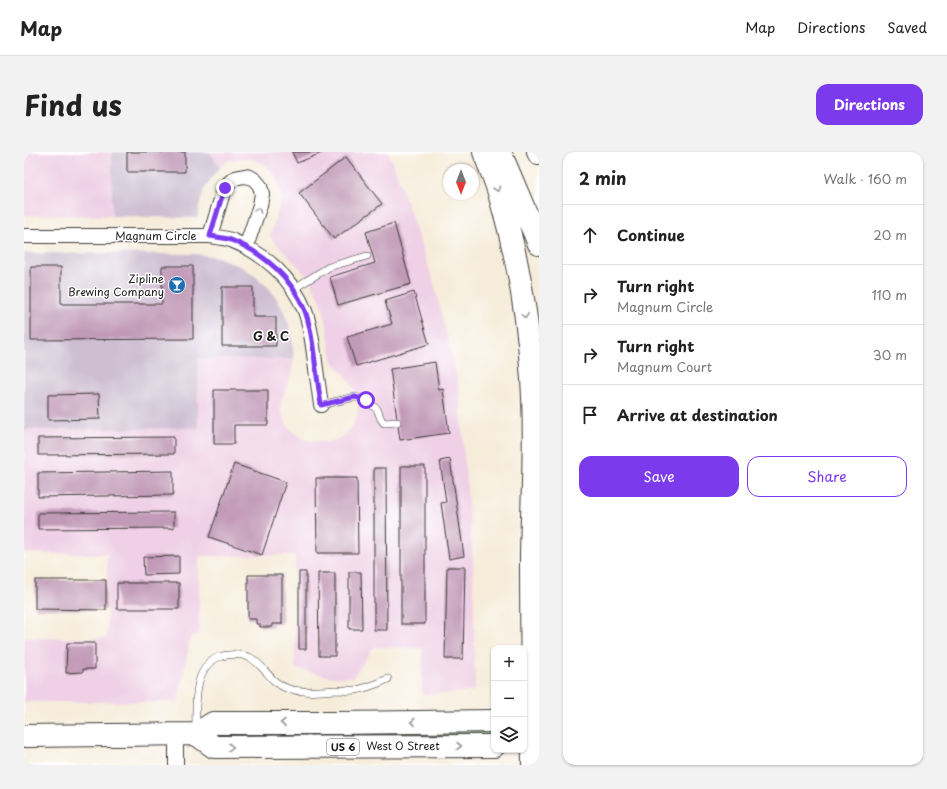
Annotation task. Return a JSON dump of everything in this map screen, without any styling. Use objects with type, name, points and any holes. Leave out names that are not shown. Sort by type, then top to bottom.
[{"type":"main road","points":[[484,152],[499,191],[508,228],[524,307],[531,368],[534,437],[531,557],[532,750]]},
{"type":"main road","points":[[500,152],[539,244]]},
{"type":"main road","name":"US 6","points":[[186,734],[213,723],[491,721]]},
{"type":"main road","points":[[24,736],[186,734]]},
{"type":"main road","name":"West O Street","points":[[186,734],[214,747],[491,746]]},
{"type":"street","points":[[210,236],[225,188],[235,178],[244,176],[250,177],[256,180],[260,186],[262,194],[260,205],[246,247]]},
{"type":"street","name":"Magnum Circle","points":[[24,236],[210,236],[230,240],[246,247],[275,267],[287,280],[305,311],[313,343],[321,405]]},
{"type":"street","points":[[176,765],[186,734]]},
{"type":"lane","points":[[293,289],[329,267],[367,256]]},
{"type":"lane","points":[[321,405],[355,397],[366,400],[377,409],[384,423],[397,422]]},
{"type":"lane","points":[[186,734],[201,675],[211,661],[229,654],[238,654],[249,657],[256,662],[274,681],[282,686],[297,691],[354,690],[372,686],[388,679]]},
{"type":"shaded area","points":[[24,152],[112,152],[112,216],[24,215]]},
{"type":"shaded area","points":[[112,152],[209,152],[220,167],[205,188],[201,198],[197,218],[112,216]]},
{"type":"shaded area","points":[[209,152],[388,152],[434,283],[459,386],[473,564],[475,691],[422,695],[423,648],[374,647],[353,677],[331,677],[295,668],[295,555],[199,556],[199,635],[191,635],[178,702],[24,702],[24,638],[107,638],[107,554],[24,553],[24,430],[198,428],[198,359],[294,359],[291,375],[281,401],[281,410],[288,426],[294,433],[304,439],[325,442],[335,441],[347,433],[354,424],[358,413],[358,401],[354,388],[334,363],[331,354],[325,314],[312,284],[300,268],[270,237],[281,197],[277,179],[264,164],[246,158],[227,161],[220,167]]},
{"type":"shaded area","points":[[24,253],[195,254],[218,257],[242,267],[269,288],[284,312],[290,328],[294,359],[198,359],[198,428],[24,430]]},
{"type":"green space","points":[[432,731],[491,731],[491,737],[301,736],[315,733],[396,733],[405,736],[418,735]]},
{"type":"building","points":[[127,152],[185,152],[185,172],[127,172]]},
{"type":"building","points":[[292,152],[324,152],[297,163]]},
{"type":"building","points":[[346,157],[382,204],[334,239],[299,193]]},
{"type":"building","points":[[394,223],[411,284],[338,305],[330,277],[375,263],[366,232]]},
{"type":"building","name":"Zipline Brewing Company","points":[[162,266],[193,266],[193,339],[31,340],[31,267],[61,267],[61,304],[162,304]]},
{"type":"building","points":[[222,287],[253,287],[253,317],[276,317],[276,346],[222,346]]},
{"type":"building","points":[[414,292],[429,344],[356,366],[347,337],[392,324],[385,301]]},
{"type":"building","points":[[435,362],[439,390],[443,389],[449,433],[400,440],[390,369]]},
{"type":"building","points":[[214,390],[268,390],[268,425],[234,425],[234,444],[214,444]]},
{"type":"building","points":[[99,394],[100,419],[48,420],[48,395]]},
{"type":"building","points":[[174,437],[174,454],[38,455],[38,438]]},
{"type":"building","points":[[450,459],[464,556],[449,559],[441,503],[446,502],[440,461]]},
{"type":"building","points":[[234,464],[286,482],[262,555],[209,537]]},
{"type":"building","points":[[401,466],[425,466],[425,624],[401,624]]},
{"type":"building","points":[[374,468],[386,468],[387,630],[374,630]]},
{"type":"building","points":[[173,471],[173,495],[38,497],[38,473]]},
{"type":"building","points":[[316,478],[357,478],[358,553],[317,553]]},
{"type":"building","points":[[174,512],[174,528],[38,529],[38,513]]},
{"type":"building","points":[[179,556],[179,574],[144,575],[143,557]]},
{"type":"building","points":[[447,567],[465,567],[463,659],[445,659]]},
{"type":"building","points":[[299,572],[306,572],[306,649],[299,649]]},
{"type":"building","points":[[349,572],[361,572],[362,629],[349,629]]},
{"type":"building","points":[[318,573],[335,573],[335,656],[319,656]]},
{"type":"building","points":[[248,575],[282,575],[282,624],[272,624],[272,627],[260,627],[260,624],[256,624],[256,619],[248,619]]},
{"type":"building","points":[[35,580],[106,580],[106,610],[35,609]]},
{"type":"building","points":[[117,583],[179,583],[179,609],[117,609]]},
{"type":"building","points":[[67,643],[95,643],[95,669],[83,669],[83,672],[66,673]]},
{"type":"place","name":"Zipline Brewing Company","points":[[177,285]]},
{"type":"district","name":"G & C","points":[[271,337]]},
{"type":"route","points":[[225,188],[210,236],[230,240],[261,256],[275,267],[287,280],[297,295],[305,311],[312,338],[321,405],[355,397],[366,400]]}]
